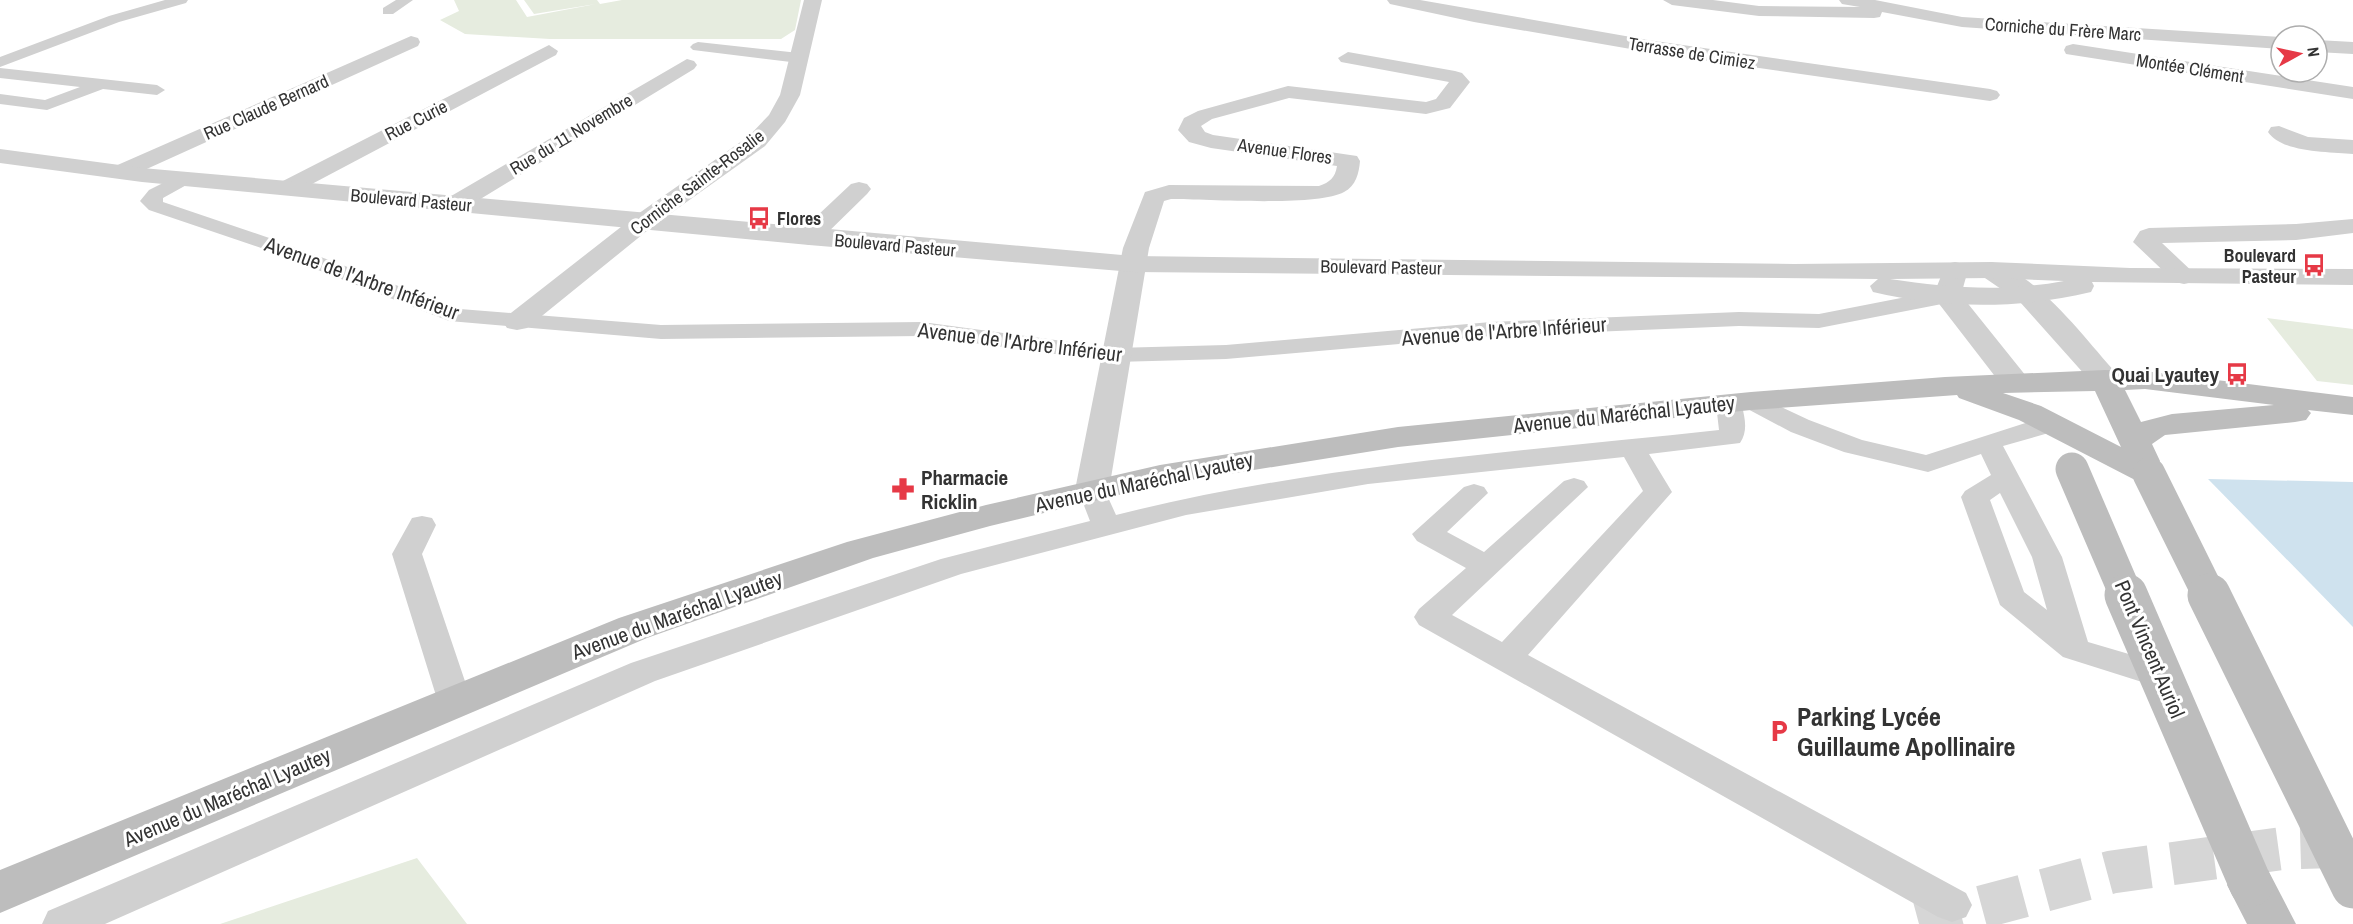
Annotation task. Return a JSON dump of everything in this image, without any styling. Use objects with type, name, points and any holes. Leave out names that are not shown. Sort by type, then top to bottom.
[{"type":"main road","name":"Avenue du Maréchal Lyautey","points":[[0,892],[633,628],[860,550],[1092,490],[1189,469],[1398,437],[1740,403],[2015,382],[2105,379],[2172,382],[2353,405]]},
{"type":"main road","points":[[2105,379],[2353,887]]},
{"type":"main road","name":"Pont Vincent Auriol","points":[[2015,382],[2050,424],[2072,469],[2262,904]]},
{"type":"main road","points":[[1945,387],[2002,402],[2050,424],[2143,459]]},
{"type":"main road","points":[[2143,459],[2154,428],[2202,418],[2282,413],[2353,413]]},
{"type":"street","name":"Corniche Sainte-Rosalie","points":[[518,322],[644,221],[757,141],[778,118],[790,95],[813,0]]},
{"type":"street","name":"Terrasse de Cimiez","points":[[1396,0],[1474,18],[1648,46],[1990,95]]},
{"type":"street","points":[[1672,0],[1760,11],[1912,14]]},
{"type":"street","name":"Corniche du Frère Marc","points":[[1848,0],[1962,22],[2269,43]]},
{"type":"street","name":"Rue Claude Bernard","points":[[121,172],[411,42]]},
{"type":"street","points":[[2329,47],[2353,48]]},
{"type":"street","name":"Montée Clément","points":[[2062,49],[2112,54],[2353,93]]},
{"type":"street","name":"Rue Curie","points":[[285,189],[549,51]]},
{"type":"street","name":"Rue du 11 Novembre","points":[[455,204],[693,56]]},
{"type":"street","name":"Avenue Flores","points":[[1092,490],[1133,264],[1153,197],[1168,192],[1319,194],[1336,189],[1347,176],[1349,161],[1211,141],[1197,137],[1189,130],[1192,123],[1205,115],[1288,92],[1426,108],[1443,104],[1460,82],[1455,77],[1348,58]]},
{"type":"street","points":[[2353,128],[2279,132],[2304,143],[2353,147]]},
{"type":"street","name":"Boulevard Pasteur","points":[[0,156],[121,172],[285,189],[1133,264],[1794,272],[1951,283],[2030,296],[2130,276]]},
{"type":"street","points":[[809,237],[859,189]]},
{"type":"street","points":[[2184,276],[2146,242],[2149,236],[2296,232],[2353,226]]},
{"type":"street","points":[[1991,270],[2030,296],[2105,379]]},
{"type":"street","name":"Boulevard Pasteur","points":[[1951,283],[1991,270],[2130,276],[2353,277]]},
{"type":"street","points":[[1951,283],[2015,382]]},
{"type":"lane","points":[[0,62],[114,20],[181,0]]},
{"type":"lane","points":[[388,11],[406,0]]},
{"type":"lane","points":[[693,56],[799,58]]},
{"type":"lane","points":[[0,73],[157,90]]},
{"type":"lane","points":[[0,99],[47,105],[103,84]]},
{"type":"lane","name":"Avenue de l'Arbre Inférieur","points":[[183,179],[156,194],[150,201],[156,206],[271,245],[457,316],[661,332],[922,329],[1115,355],[1226,352],[1503,329],[1739,320],[1819,321],[1951,283]]},
{"type":"lane","points":[[62,924],[643,672],[952,567],[1106,525],[1186,506],[1368,476],[1630,446],[1731,437],[1740,403],[1853,446],[1928,464],[1988,442],[2050,424]]},
{"type":"lane","points":[[1988,442],[2047,557],[2074,650]]},
{"type":"lane","points":[[1506,658],[1658,492],[1630,446]]},
{"type":"lane","points":[[2007,477],[1975,497],[2011,598],[2074,650],[2161,676]]},
{"type":"lane","points":[[1574,487],[1430,617],[1952,905]]},
{"type":"lane","points":[[1092,490],[1106,525]]},
{"type":"lane","points":[[1474,493],[1427,534],[1487,566]]},
{"type":"lane","points":[[422,525],[407,554],[436,650],[455,702]]},
{"type":"shaded area","points":[[454,0],[516,0],[527,17],[596,4],[534,14],[524,0],[597,0],[600,4],[622,0],[801,0],[795,30],[781,39],[550,39],[465,34],[440,20],[459,11]]},
{"type":"shaded area","points":[[2267,318],[2353,329],[2353,385],[2317,381]]},
{"type":"shaded area","points":[[417,858],[467,924],[220,924]]},
{"type":"water","points":[[2208,479],[2353,482],[2353,627]]},
{"type":"tunnel","points":[[1919,924],[2112,872],[2286,848],[2353,846]]},
{"type":"place","name":"Flores","points":[[759,218]]},
{"type":"place","name":"Boulevard Pasteur","points":[[2314,265]]},
{"type":"place","name":"Quai Lyautey","points":[[2237,374]]},
{"type":"place","name":"Pharmacie Ricklin","points":[[903,489]]},
{"type":"place","name":"Parking Lycée Guillaume Apollinaire","points":[[1779,731]]}]
